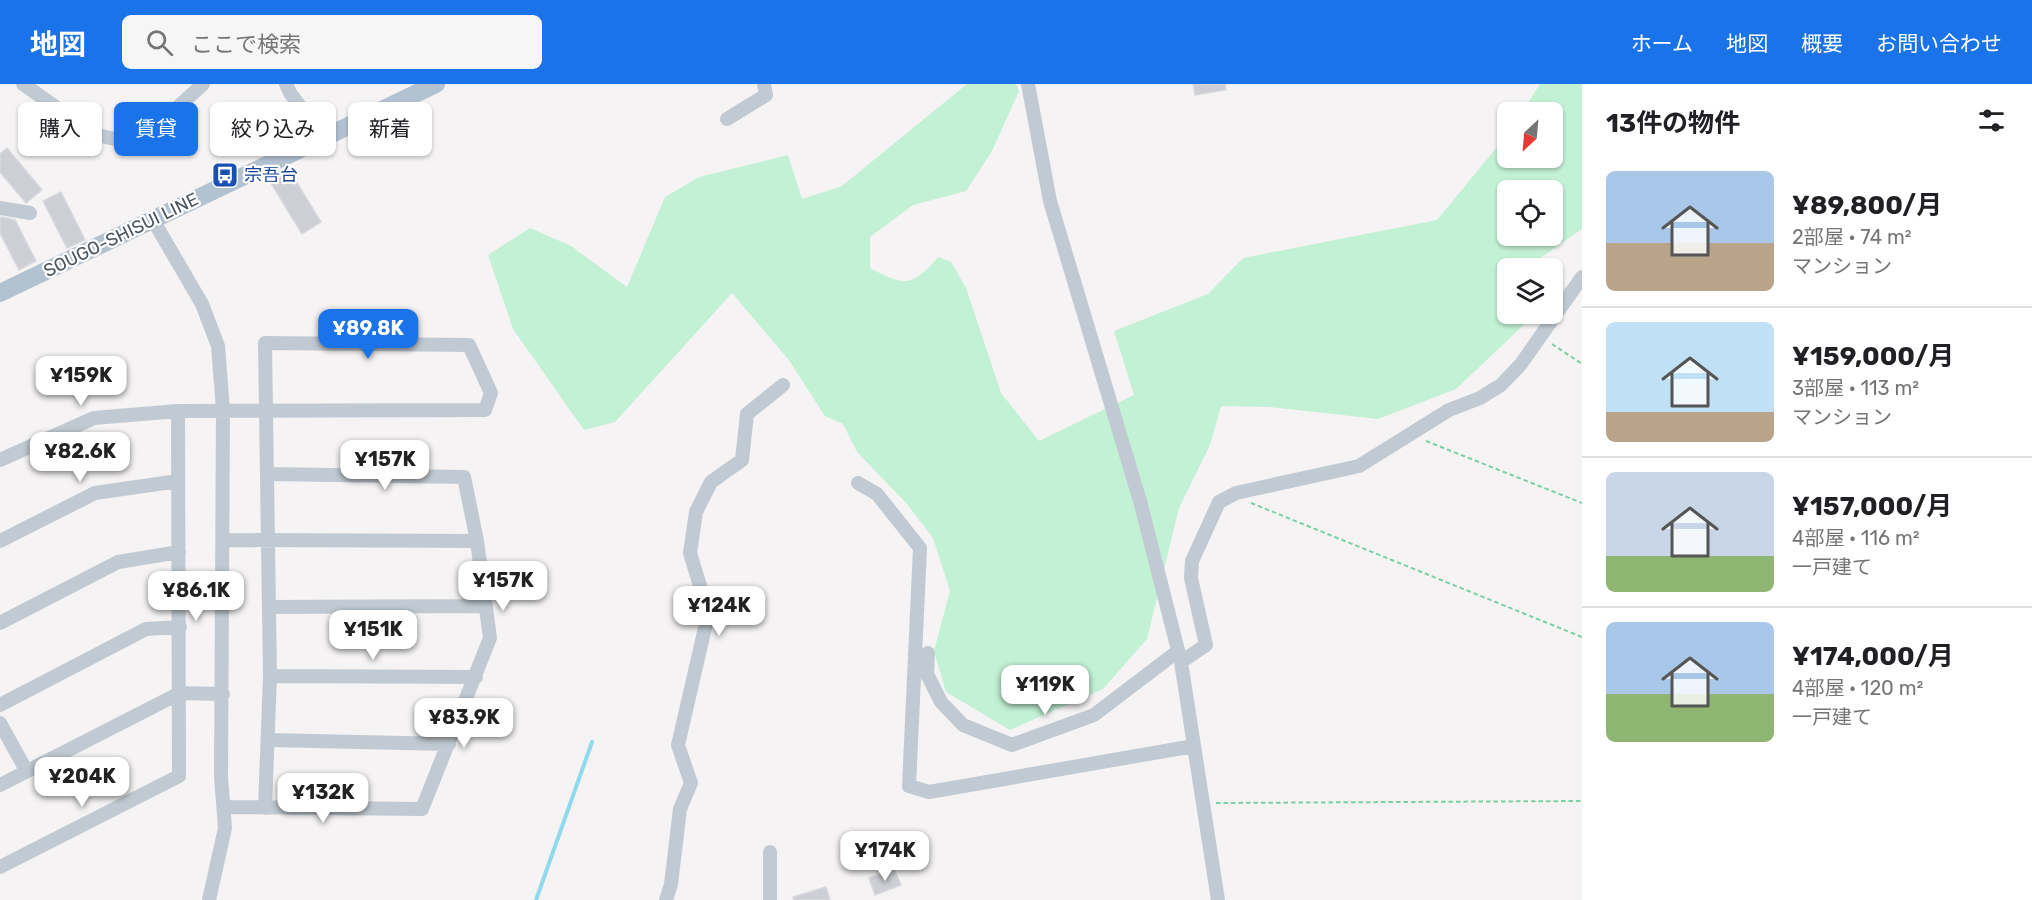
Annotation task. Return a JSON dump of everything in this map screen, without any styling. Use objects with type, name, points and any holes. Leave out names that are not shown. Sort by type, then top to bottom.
[{"type":"main road","name":"SOUGO-SHISUI LINE","points":[[336,132],[435,84]]},
{"type":"main road","name":"SOUGO-SHISUI LINE","points":[[0,293],[286,156]]},
{"type":"street","points":[[23,84],[94,134],[114,138],[166,118],[203,84]]},
{"type":"street","points":[[286,84],[297,102]]},
{"type":"street","points":[[727,119],[766,95],[765,84]]},
{"type":"street","points":[[1028,84],[1050,201],[1106,396],[1140,501],[1179,656],[1218,900]]},
{"type":"street","points":[[0,208],[30,213]]},
{"type":"street","points":[[153,220],[202,304],[218,346],[223,410],[221,777],[225,828],[208,900]]},
{"type":"street","points":[[928,653],[927,674],[941,702],[963,725],[1012,746],[1094,715],[1179,656],[1200,652],[1206,645],[1191,578],[1192,561],[1219,502],[1232,495],[1273,484],[1359,466],[1411,436],[1449,410],[1480,399],[1501,385],[1521,364],[1582,277]]},
{"type":"street","points":[[0,460],[94,418],[223,410],[266,411],[485,410],[490,393],[469,345],[265,343],[266,411],[268,540],[270,676],[265,808]]},
{"type":"street","points":[[666,900],[680,809],[691,783],[678,745],[706,619],[704,599],[690,553],[696,512],[711,482],[742,460],[747,414],[783,385]]},
{"type":"street","points":[[0,867],[179,776],[178,411]]},
{"type":"street","points":[[224,807],[422,809],[477,677],[490,638],[477,541],[464,477],[267,474]]},
{"type":"street","points":[[0,541],[95,493],[178,481]]},
{"type":"street","points":[[858,483],[877,494],[920,548],[909,786],[929,792],[1194,746]]},
{"type":"street","points":[[223,540],[477,541]]},
{"type":"street","points":[[0,623],[118,562],[180,552]]},
{"type":"street","points":[[269,607],[486,606]]},
{"type":"street","points":[[0,705],[146,629],[180,627]]},
{"type":"street","points":[[270,676],[477,677]]},
{"type":"street","points":[[0,784],[180,693],[223,694]]},
{"type":"street","points":[[0,723],[26,770]]},
{"type":"street","points":[[268,740],[449,744]]},
{"type":"street","points":[[770,852],[770,900]]},
{"type":"path","points":[[1540,337],[1582,364]]},
{"type":"path","points":[[1411,436],[1582,503]]},
{"type":"path","points":[[1232,495],[1582,637]]},
{"type":"path","points":[[1204,803],[1582,801]]},
{"type":"green space","points":[[967,84],[1016,84],[1019,91],[992,151],[966,191],[913,205],[870,237],[870,268],[891,278],[907,281],[921,274],[938,257],[951,262],[966,288],[1001,393],[1039,441],[1134,395],[1114,331],[1208,294],[1243,258],[1437,220],[1497,147],[1497,168],[1563,168],[1563,102],[1528,102],[1540,84],[1582,84],[1582,229],[1563,242],[1563,180],[1497,180],[1497,246],[1557,246],[1540,258],[1497,258],[1497,324],[1525,324],[1456,389],[1378,419],[1270,407],[1221,406],[1210,445],[1179,508],[1147,639],[1103,689],[1010,730],[946,692],[934,651],[950,591],[933,538],[907,504],[857,452],[843,424],[825,416],[788,359],[732,293],[615,422],[584,430],[513,329],[488,255],[530,228],[571,246],[627,287],[665,197],[699,177],[788,155],[802,199],[842,186]]},
{"type":"building","points":[[1193,84],[1225,84],[1226,90],[1195,95]]},
{"type":"building","points":[[7,148],[42,190],[26,203],[0,172],[0,154]]},
{"type":"building","points":[[288,168],[321,222],[302,234],[269,180]]},
{"type":"building","points":[[61,192],[85,240],[67,248],[43,201]]},
{"type":"building","points":[[0,218],[15,220],[36,261],[19,270],[0,233]]},
{"type":"building","points":[[894,869],[901,885],[875,895],[869,878]]},
{"type":"building","points":[[826,887],[830,900],[794,900],[793,897]]},
{"type":"waterway","points":[[536,900],[592,742]]},
{"type":"place","name":"宗吾台","points":[[225,175]]}]
